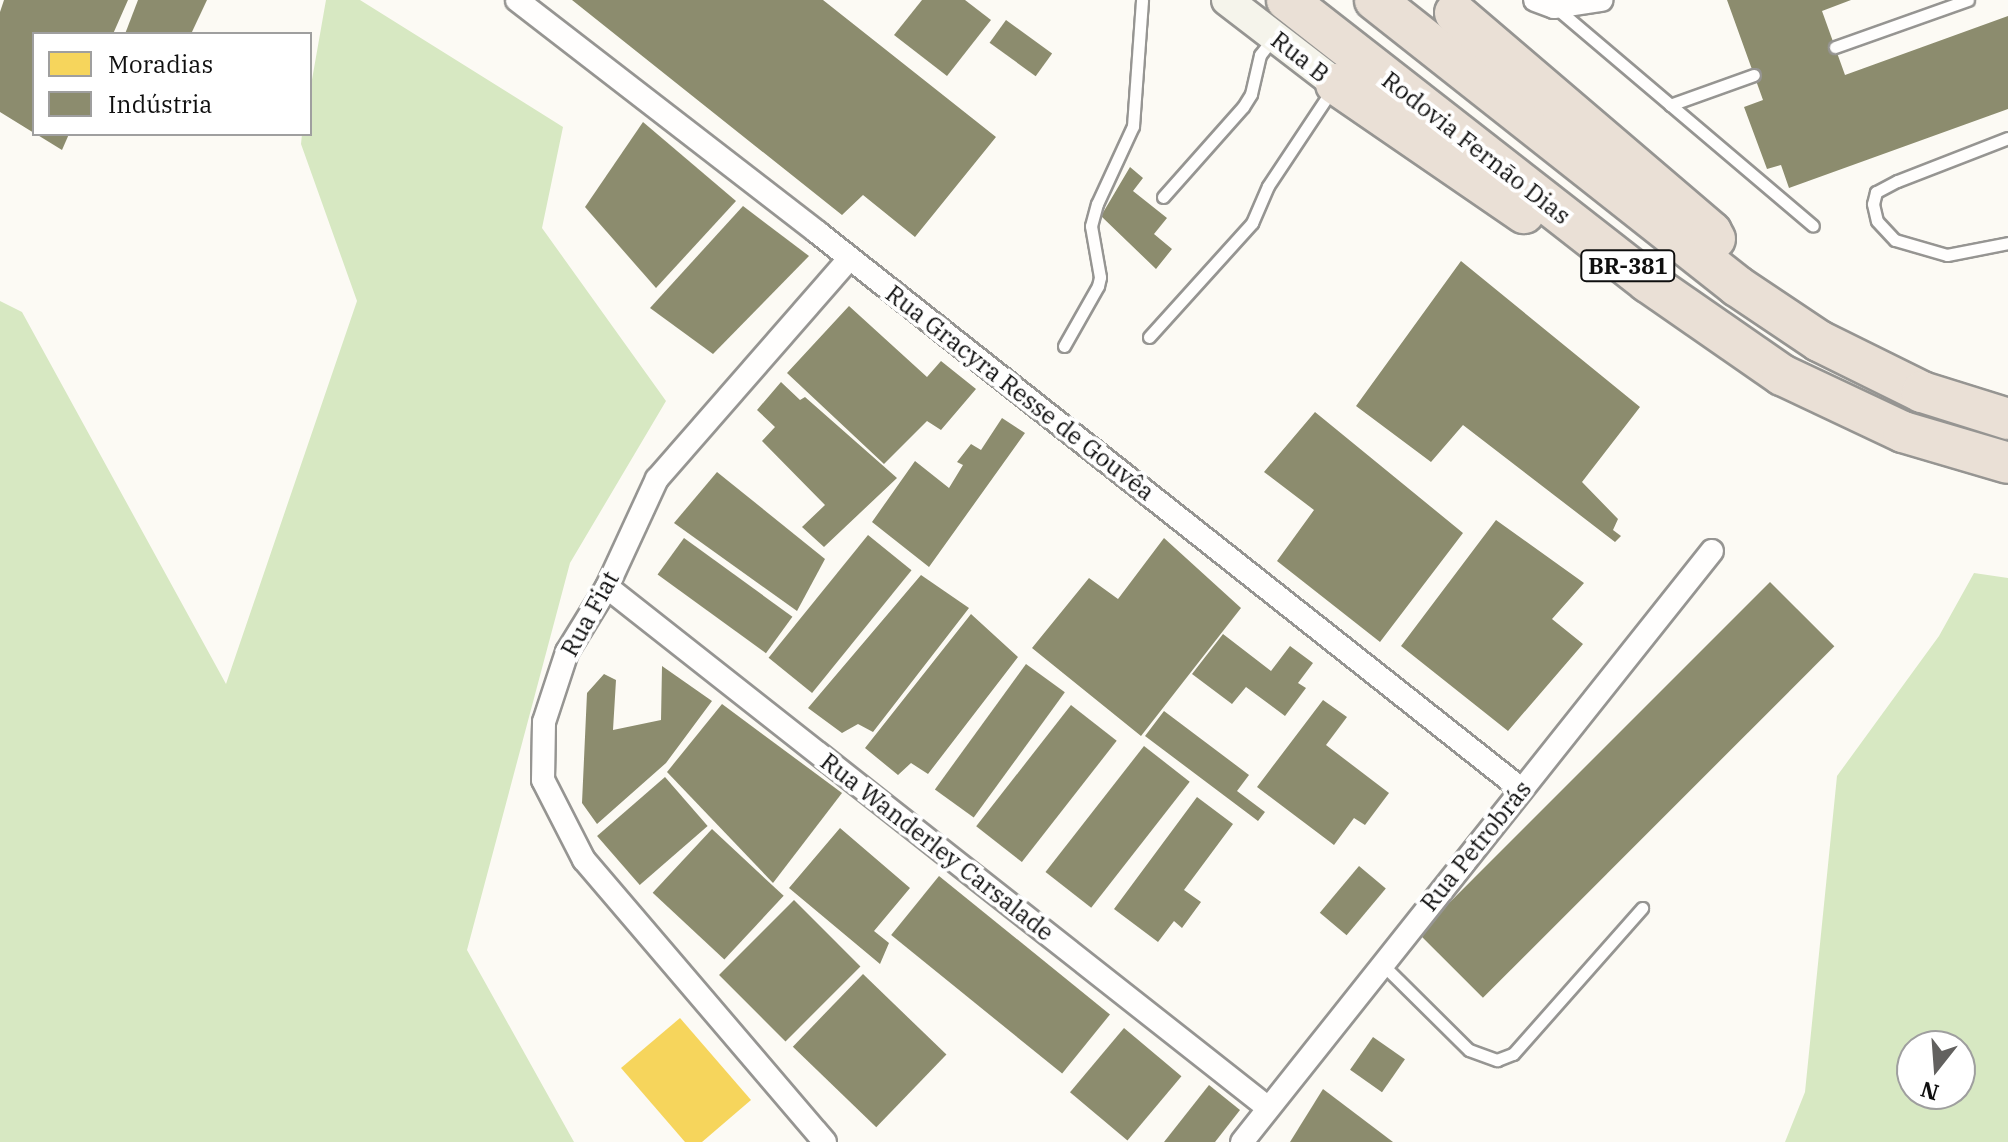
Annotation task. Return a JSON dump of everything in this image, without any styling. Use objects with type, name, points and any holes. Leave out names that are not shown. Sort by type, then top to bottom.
[{"type":"highway","name":"BR-381","points":[[1375,0],[1737,286],[1819,341],[1922,392],[2008,419]]},
{"type":"highway","name":"BR-381","points":[[1448,4],[1711,232],[1737,286]]},
{"type":"highway","name":"Rodovia Fernão Dias","points":[[1281,18],[1782,375],[1903,432],[2008,463]]},
{"type":"highway","points":[[1336,84],[1502,201],[1648,282]]},
{"type":"street","name":"Rua Gracyra Resse de Gouvêa","points":[[517,0],[850,258],[1521,789]]},
{"type":"street","name":"Rua B","points":[[1227,0],[1281,18],[1336,84]]},
{"type":"street","points":[[1544,3],[1601,0]]},
{"type":"street","name":"Rua Fiat","points":[[825,1142],[584,860],[543,780],[544,722],[567,652],[607,587],[657,479],[850,258]]},
{"type":"street","name":"Rua Petrobrás","points":[[1242,1142],[1712,551]]},
{"type":"street","name":"Rua Wanderley Carsalade","points":[[607,587],[1267,1107]]},
{"type":"lane","points":[[1064,346],[1098,286],[1100,277],[1091,226],[1097,204],[1133,126],[1142,0]]},
{"type":"lane","points":[[1835,47],[1968,0]]},
{"type":"lane","points":[[1544,3],[1813,226]]},
{"type":"lane","points":[[1163,197],[1243,107],[1251,94],[1260,55],[1281,18]]},
{"type":"lane","points":[[1670,105],[1754,75]]},
{"type":"lane","points":[[1149,337],[1252,223],[1268,186],[1336,84]]},
{"type":"lane","points":[[2008,138],[1897,181],[1876,192],[1873,204],[1877,221],[1895,240],[1947,255],[2008,243]]},
{"type":"lane","points":[[1382,964],[1469,1050],[1497,1060],[1513,1054],[1642,908]]},
{"type":"green space","points":[[326,0],[360,0],[563,127],[542,228],[666,401],[570,563],[467,950],[574,1142],[0,1142],[0,301],[22,312],[226,684],[357,301],[301,144],[302,136],[312,136],[312,80]]},
{"type":"green space","points":[[1974,573],[2008,578],[2008,1142],[1785,1142],[1805,1092],[1837,776],[1939,636]]},
{"type":"building: Moradias","points":[[680,1018],[751,1100],[702,1142],[685,1142],[621,1068]]},
{"type":"building: Indústria","points":[[4,0],[128,0],[114,32],[32,32],[32,132],[0,112],[0,12]]},
{"type":"building: Indústria","points":[[138,0],[207,0],[192,32],[126,32]]},
{"type":"building: Indústria","points":[[572,0],[823,0],[996,137],[915,237],[863,195],[842,215]]},
{"type":"building: Indústria","points":[[922,0],[965,0],[991,20],[947,76],[894,35]]},
{"type":"building: Indústria","points":[[1727,0],[1851,0],[1822,11],[1845,75],[2008,16],[2008,109],[1789,188],[1781,165],[1767,169],[1744,107],[1763,100]]},
{"type":"building: Indústria","points":[[1006,20],[1052,54],[1036,76],[990,43]]},
{"type":"building: Indústria","points":[[643,122],[736,201],[656,288],[585,207]]},
{"type":"building: Indústria","points":[[39,136],[68,136],[62,150]]},
{"type":"building: Indústria","points":[[1130,167],[1143,178],[1133,191],[1167,218],[1154,234],[1172,249],[1156,269],[1101,216]]},
{"type":"building: Indústria","points":[[743,206],[809,256],[713,354],[650,308]]},
{"type":"building: Indústria","points":[[1461,261],[1640,407],[1582,482],[1618,519],[1613,530],[1621,536],[1615,542],[1463,425],[1431,462],[1356,406]]},
{"type":"building: Indústria","points":[[849,306],[927,377],[941,361],[976,389],[941,430],[927,421],[884,464],[787,373]]},
{"type":"building: Indústria","points":[[781,382],[800,400],[805,397],[897,478],[824,547],[802,527],[825,505],[762,441],[775,427],[757,410]]},
{"type":"building: Indústria","points":[[1315,412],[1463,533],[1380,642],[1277,561],[1314,510],[1264,472]]},
{"type":"building: Indústria","points":[[1002,418],[1025,433],[929,567],[872,522],[915,461],[949,488],[963,465],[957,462],[971,444],[981,450]]},
{"type":"building: Indústria","points":[[717,472],[825,559],[797,611],[674,523]]},
{"type":"building: Indústria","points":[[1496,520],[1584,583],[1552,619],[1583,644],[1508,731],[1401,646]]},
{"type":"building: Indústria","points":[[868,535],[912,570],[812,693],[769,658]]},
{"type":"building: Indústria","points":[[684,538],[792,617],[766,653],[658,574]]},
{"type":"building: Indústria","points":[[1164,538],[1241,608],[1141,736],[1032,648],[1089,578],[1118,599]]},
{"type":"building: Indústria","points":[[921,575],[969,608],[873,732],[858,724],[842,733],[808,708]]},
{"type":"building: Indústria","points":[[1770,582],[1834,646],[1483,998],[1419,933]]},
{"type":"building: Indústria","points":[[971,614],[1018,657],[928,774],[911,763],[898,775],[865,748]]},
{"type":"building: Indústria","points":[[1223,634],[1271,671],[1290,646],[1313,663],[1298,683],[1306,688],[1285,716],[1246,687],[1232,704],[1192,674]]},
{"type":"building: Indústria","points":[[1026,664],[1065,692],[974,818],[935,789]]},
{"type":"building: Indústria","points":[[662,666],[712,701],[666,763],[597,824],[582,803],[587,693],[604,674],[616,680],[613,730],[661,720]]},
{"type":"building: Indústria","points":[[1323,700],[1347,717],[1326,745],[1389,793],[1365,825],[1354,818],[1334,845],[1257,787]]},
{"type":"building: Indústria","points":[[722,704],[842,793],[773,883],[667,772]]},
{"type":"building: Indústria","points":[[1071,705],[1117,741],[1022,862],[976,826]]},
{"type":"building: Indústria","points":[[1164,711],[1249,775],[1237,791],[1265,812],[1258,821],[1145,736]]},
{"type":"building: Indústria","points":[[1144,746],[1190,782],[1091,908],[1045,872]]},
{"type":"building: Indústria","points":[[665,777],[708,826],[640,885],[597,836]]},
{"type":"building: Indústria","points":[[1197,797],[1233,824],[1184,890],[1201,902],[1182,928],[1174,921],[1158,942],[1114,909]]},
{"type":"building: Indústria","points":[[840,828],[910,888],[874,931],[889,943],[880,964],[789,888]]},
{"type":"building: Indústria","points":[[712,829],[784,896],[724,959],[653,893]]},
{"type":"building: Indústria","points":[[1359,866],[1386,888],[1347,935],[1320,913]]},
{"type":"building: Indústria","points":[[939,876],[1110,1014],[1062,1074],[891,935]]},
{"type":"building: Indústria","points":[[794,900],[860,966],[786,1041],[719,975]]},
{"type":"building: Indústria","points":[[863,974],[946,1055],[876,1127],[793,1047]]},
{"type":"building: Indústria","points":[[1124,1028],[1181,1076],[1127,1141],[1070,1092]]},
{"type":"building: Indústria","points":[[1373,1037],[1405,1059],[1382,1092],[1350,1070]]},
{"type":"building: Indústria","points":[[1209,1085],[1240,1110],[1215,1142],[1164,1142]]},
{"type":"building: Indústria","points":[[1323,1089],[1393,1142],[1290,1142]]}]
